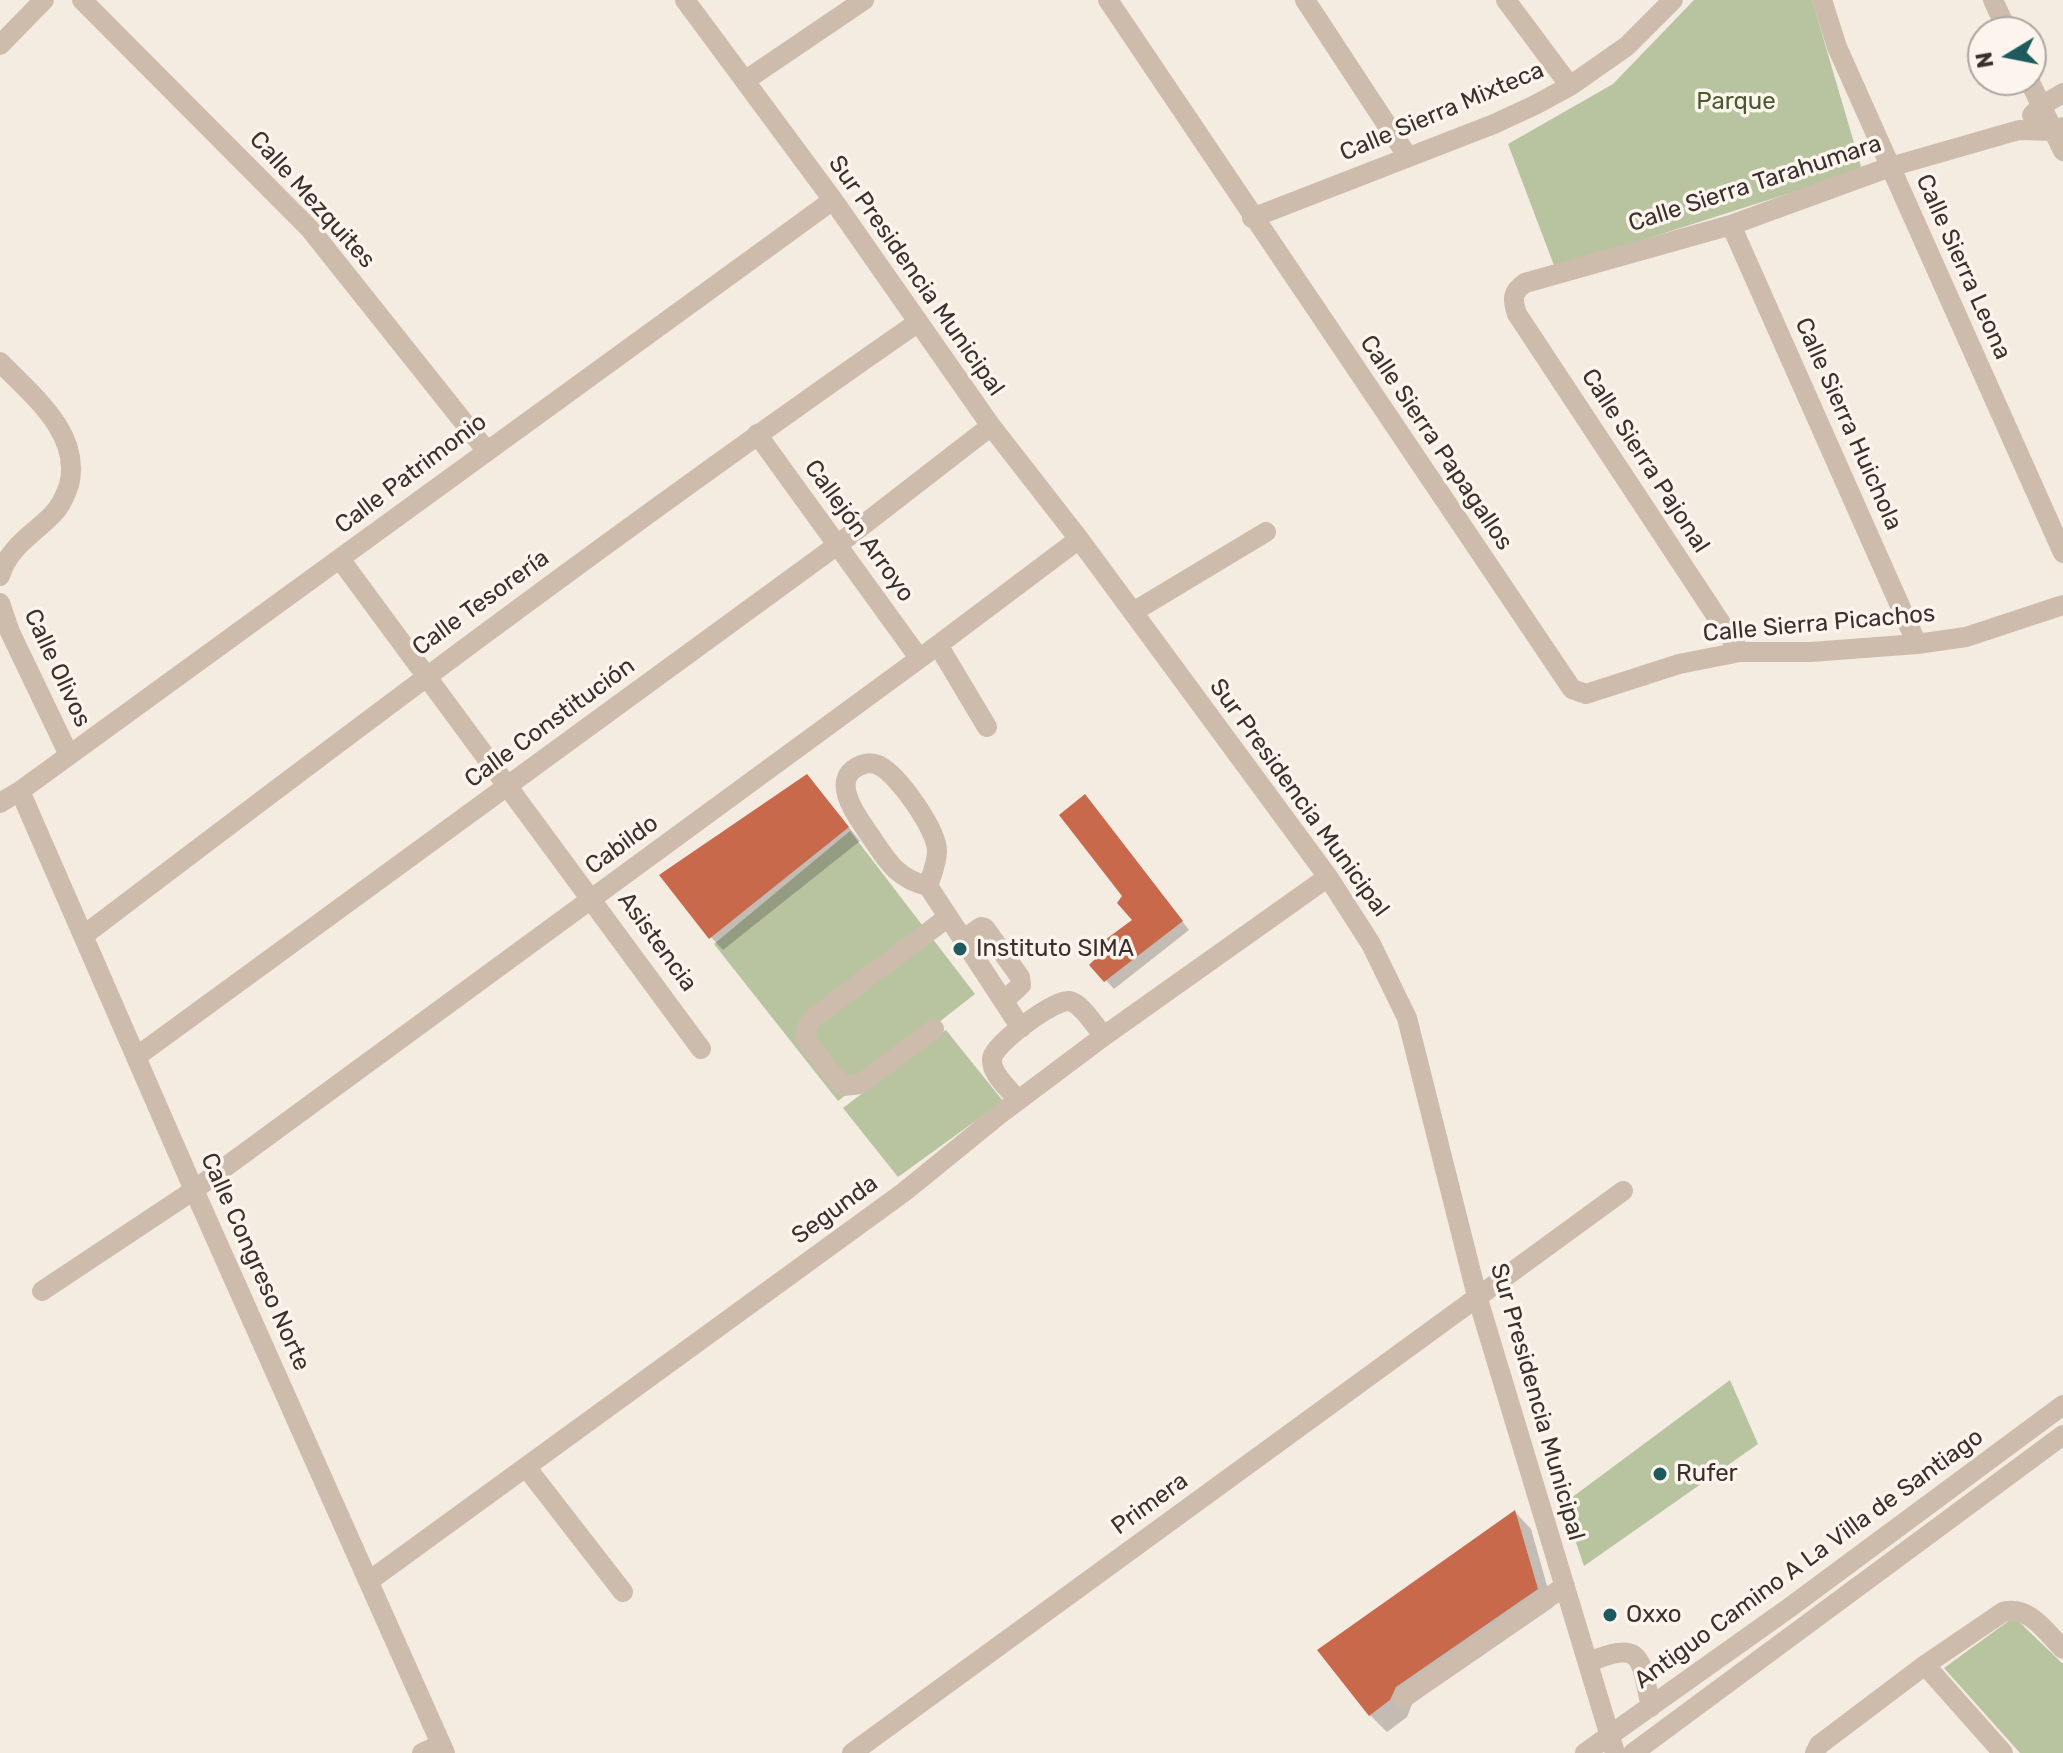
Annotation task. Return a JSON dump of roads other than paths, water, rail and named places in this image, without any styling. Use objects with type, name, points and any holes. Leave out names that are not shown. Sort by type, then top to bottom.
[{"type":"street","points":[[0,45],[44,0]]},
{"type":"street","name":"Calle Mezquites","points":[[82,0],[310,229],[486,450]]},
{"type":"street","name":"Sur Presidencia Municipal","points":[[685,0],[833,200],[991,426],[1079,539],[1328,877],[1371,944],[1407,1018],[1477,1296],[1613,1744]]},
{"type":"street","points":[[746,80],[864,0]]},
{"type":"street","name":"Calle Sierra Papagallos","points":[[1108,0],[1559,672],[1579,694]]},
{"type":"street","points":[[1305,0],[1408,157]]},
{"type":"street","points":[[1506,0],[1570,86]]},
{"type":"street","name":"Calle Sierra Mixteca","points":[[1252,218],[1494,124],[1570,86],[1627,46],[1673,0]]},
{"type":"street","name":"Calle Sierra Leona","points":[[1822,0],[1837,47],[2063,553]]},
{"type":"street","points":[[2019,130],[2041,106],[2063,93]]},
{"type":"street","points":[[2036,96],[2058,129],[2063,151]]},
{"type":"street","name":"Calle Sierra Tarahumara","points":[[1513,296],[1525,283],[1731,225],[1890,167],[2019,130],[2058,129]]},
{"type":"street","name":"Calle Patrimonio","points":[[0,803],[833,200]]},
{"type":"street","name":"Calle Sierra Huichola","points":[[1731,225],[1917,644]]},
{"type":"street","name":"Calle Sierra Pajonal","points":[[1513,296],[1517,314],[1740,652]]},
{"type":"street","name":"Calle Tesorería","points":[[83,936],[426,675],[757,434],[917,323]]},
{"type":"street","points":[[0,362],[58,426],[71,453],[65,498],[53,515],[20,542],[3,565],[0,576]]},
{"type":"street","name":"Calle Constitución","points":[[136,1057],[836,546],[991,426]]},
{"type":"street","name":"Callejón Arroyo","points":[[757,434],[919,658]]},
{"type":"street","points":[[1133,612],[1266,532]]},
{"type":"street","name":"Cabildo","points":[[42,1291],[194,1190],[1079,539]]},
{"type":"street","name":"Asistencia","points":[[340,559],[593,898],[701,1049]]},
{"type":"street","name":"Calle Olivos","points":[[0,603],[10,632],[69,755]]},
{"type":"street","name":"Calle Sierra Picachos","points":[[1579,694],[1604,690],[1679,664],[1740,652],[1811,652],[1966,637],[2063,605]]},
{"type":"street","points":[[938,645],[987,727]]},
{"type":"street","points":[[928,886],[936,865],[937,848],[925,818],[891,775],[880,766],[869,763],[860,765],[846,782],[847,797],[856,815],[895,871],[909,881],[928,886],[964,939],[981,927],[989,931],[1020,977],[1018,990],[1005,1000],[1021,1028]]},
{"type":"street","name":"Calle Congreso Norte","points":[[20,791],[369,1581],[436,1750]]},
{"type":"street","name":"Segunda","points":[[369,1581],[904,1192],[1018,1100],[1104,1036],[1328,877]]},
{"type":"street","points":[[934,1029],[860,1084],[844,1086],[806,1040],[807,1027],[813,1018],[947,918]]},
{"type":"street","points":[[1018,1100],[996,1072],[992,1057],[995,1049],[1021,1028],[1055,1004],[1069,1001],[1076,1004],[1104,1036]]},
{"type":"street","name":"Primera","points":[[852,1753],[1623,1191]]},
{"type":"street","name":"Antiguo Camino A La Villa de Santiago","points":[[1585,1753],[1613,1744],[1651,1707],[2063,1405]]},
{"type":"street","points":[[1633,1753],[2063,1435]]},
{"type":"street","points":[[526,1467],[623,1592]]},
{"type":"street","points":[[1403,1698],[1565,1586]]},
{"type":"street","points":[[1815,1753],[1819,1745],[1925,1665],[2003,1612],[2017,1610],[2027,1613],[2063,1649]]},
{"type":"street","points":[[1589,1662],[1619,1651],[1633,1653],[1641,1666],[1651,1707]]},
{"type":"street","points":[[1925,1665],[2003,1753]]},
{"type":"place","name":"Instituto SIMA","points":[[960,949]]},
{"type":"place","name":"Rufer","points":[[1660,1474]]},
{"type":"place","name":"Oxxo","points":[[1610,1615]]},
{"type":"park label","name":"Parque","points":[[1736,102]]}]
